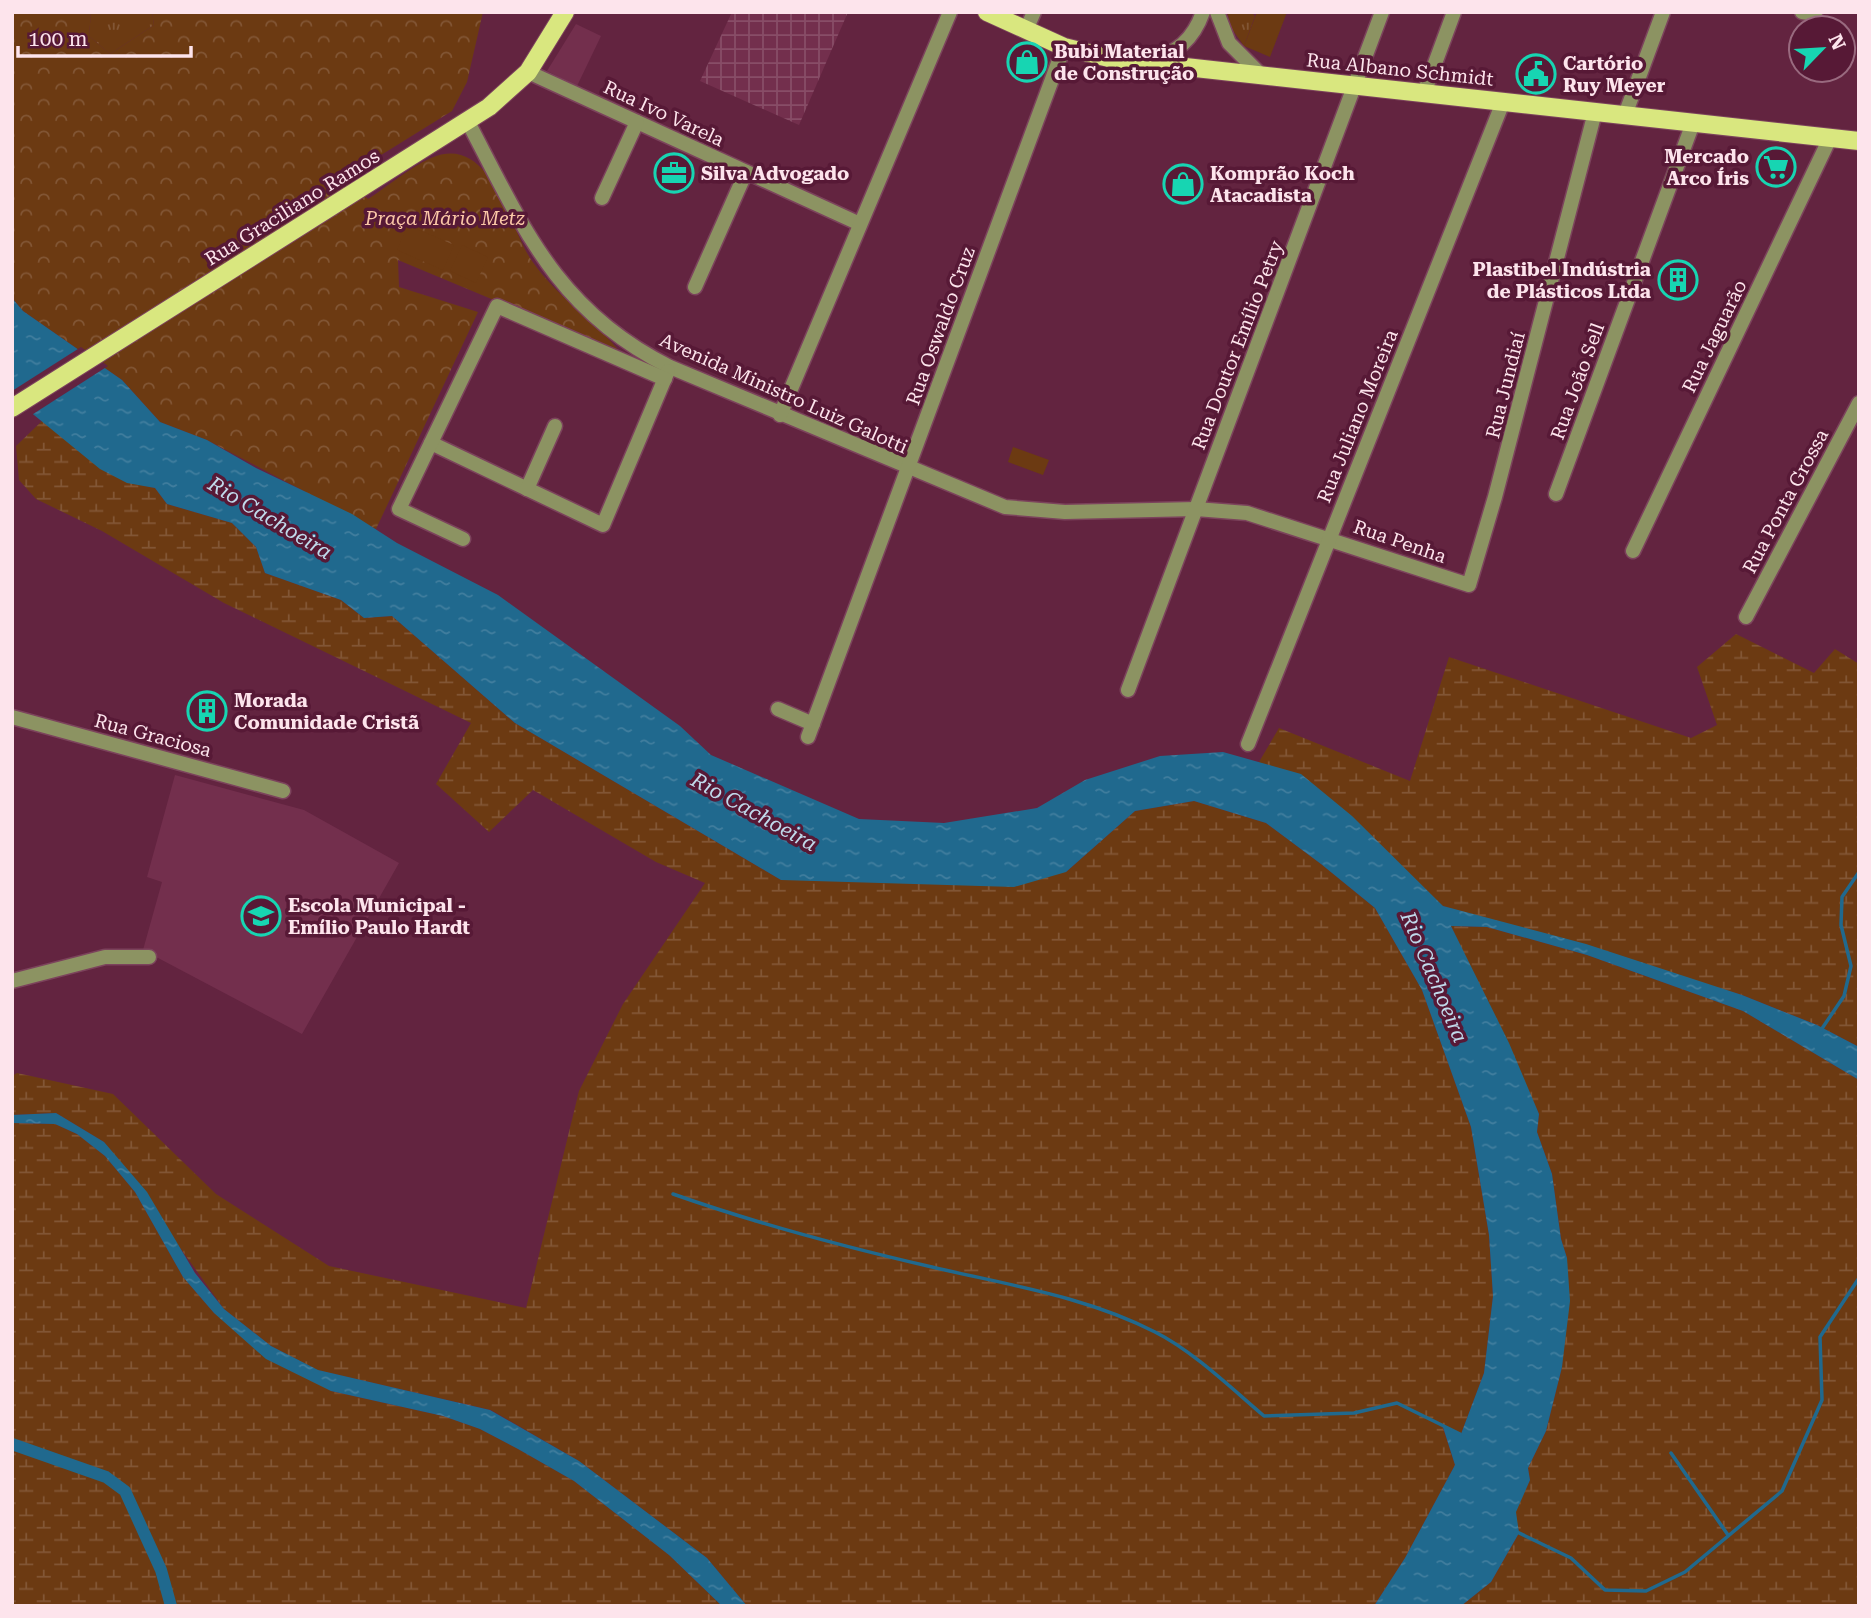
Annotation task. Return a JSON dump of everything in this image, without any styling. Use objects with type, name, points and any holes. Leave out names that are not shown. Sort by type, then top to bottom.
[{"type":"main road","name":"Rua Graciliano Ramos","points":[[12,408],[501,99],[528,72],[565,12]]},
{"type":"main road","name":"Rua Albano Schmidt","points":[[987,12],[1064,47],[1096,56],[1859,141]]},
{"type":"street","points":[[779,415],[950,12]]},
{"type":"street","points":[[1026,30],[1034,12]]},
{"type":"street","points":[[1145,62],[1168,56],[1182,47],[1192,37],[1203,12]]},
{"type":"street","points":[[1217,12],[1229,43],[1261,75]]},
{"type":"street","name":"Rua Doutor Emílio Petry","points":[[1128,690],[1382,12]]},
{"type":"street","points":[[1424,93],[1454,12]]},
{"type":"street","points":[[1625,115],[1662,12]]},
{"type":"street","name":"Rua Oswaldo Cruz","points":[[778,709],[810,730],[1064,47]]},
{"type":"street","name":"Rua Ivo Varela","points":[[528,72],[860,224]]},
{"type":"street","name":"Rua Juliano Moreira","points":[[1248,744],[1503,102]]},
{"type":"street","name":"Rua Jundiaí","points":[[1469,585],[1502,473],[1595,112]]},
{"type":"street","name":"Avenida Ministro Luiz Galotti","points":[[468,122],[523,226],[557,280],[596,319],[667,373],[779,415],[986,502],[1022,510],[1065,512],[1196,509]]},
{"type":"street","points":[[602,198],[637,122]]},
{"type":"street","name":"Rua João Sell","points":[[1556,494],[1693,123]]},
{"type":"street","name":"Rua Jaguarão","points":[[1633,551],[1830,138]]},
{"type":"street","points":[[695,287],[746,172]]},
{"type":"street","points":[[431,443],[603,525],[667,373],[497,306],[399,509],[463,539]]},
{"type":"street","name":"Rua Ponta Grossa","points":[[1746,617],[1859,403]]},
{"type":"street","points":[[527,489],[555,426]]},
{"type":"street","name":"Rua Penha","points":[[1196,509],[1247,513],[1329,537],[1469,585]]},
{"type":"street","name":"Rua Graciosa","points":[[12,717],[283,791]]},
{"type":"street","points":[[12,981],[105,957],[149,957]]},
{"type":"shaded area","points":[[732,12],[848,12],[799,125],[700,81]]},
{"type":"shaded area","points":[[576,24],[601,36],[577,86],[547,71]]},
{"type":"shaded area","name":"Escola Municipal - Emílio Paulo Hardt","points":[[175,775],[304,810],[399,863],[302,1034],[143,950],[162,882],[147,877]]},
{"type":"green space","name":"Praça Mário Metz","points":[[12,12],[91,12],[89,36],[110,54],[154,25],[152,12],[483,12],[467,82],[452,111],[344,178],[368,199],[431,158],[452,154],[469,158],[483,170],[495,187],[523,245],[542,274],[621,353],[398,260],[399,287],[478,312],[376,529],[207,440],[160,422],[122,380],[23,311],[12,298]]},
{"type":"green space","points":[[91,12],[152,12],[154,25],[110,54],[89,36]]},
{"type":"green space","points":[[1227,12],[1251,12],[1255,16],[1244,46],[1232,29]]},
{"type":"green space","points":[[1257,12],[1287,12],[1270,57],[1244,46]]},
{"type":"green space","points":[[408,225],[454,245],[443,270],[397,250]]},
{"type":"green space","points":[[462,245],[488,257],[476,283],[450,271]]},
{"type":"green space","points":[[43,420],[94,463],[121,478],[155,488],[167,504],[232,523],[256,547],[265,573],[341,600],[364,618],[392,616],[515,723],[781,880],[1066,872],[1135,811],[1194,801],[1266,823],[1375,908],[1422,990],[1471,1127],[1489,1235],[1493,1296],[1484,1373],[1461,1434],[1442,1425],[1455,1465],[1405,1558],[1374,1606],[747,1606],[707,1558],[579,1461],[491,1410],[317,1370],[271,1346],[224,1309],[104,1142],[56,1113],[12,1115],[12,1076],[17,1073],[113,1094],[216,1194],[329,1266],[526,1308],[579,1091],[623,1004],[705,883],[656,862],[533,790],[489,832],[436,784],[471,723],[224,603],[102,531],[36,499],[19,480],[16,446]]},
{"type":"green space","points":[[1013,447],[1049,460],[1043,475],[1008,462]]},
{"type":"green space","points":[[1736,634],[1814,673],[1835,649],[1859,664],[1859,1047],[1817,1025],[1742,995],[1443,906],[1259,762],[1279,728],[1410,781],[1449,657],[1691,738],[1717,725],[1697,667]]},
{"type":"green space","points":[[1451,926],[1487,927],[1587,955],[1743,1011],[1859,1080],[1859,1606],[1461,1606],[1491,1582],[1519,1533],[1515,1512],[1530,1480],[1528,1468],[1546,1431],[1562,1367],[1567,1258],[1561,1239],[1552,1174],[1537,1132],[1539,1114]]},
{"type":"green space","points":[[12,1123],[55,1124],[77,1134],[105,1156],[135,1192],[183,1277],[214,1313],[331,1391],[443,1416],[480,1429],[574,1481],[669,1555],[722,1606],[12,1606]]},
{"type":"water","name":"Rio Cachoeira","points":[[12,298],[23,311],[122,380],[160,422],[207,440],[256,468],[352,514],[397,543],[498,595],[680,726],[711,755],[859,819],[944,823],[1037,808],[1085,780],[1160,756],[1223,752],[1301,774],[1352,816],[1443,906],[1586,944],[1742,995],[1817,1025],[1859,1047],[1859,1080],[1743,1011],[1587,955],[1487,927],[1451,926],[1509,1043],[1539,1114],[1537,1132],[1552,1174],[1561,1239],[1567,1258],[1570,1301],[1562,1367],[1546,1431],[1528,1468],[1530,1480],[1516,1512],[1519,1533],[1491,1582],[1461,1606],[1374,1606],[1405,1558],[1455,1465],[1442,1424],[1461,1434],[1484,1373],[1493,1296],[1489,1235],[1471,1127],[1422,990],[1375,908],[1266,823],[1194,801],[1135,811],[1066,872],[1014,887],[781,880],[515,723],[392,616],[364,618],[341,600],[265,573],[256,547],[232,523],[167,504],[155,488],[127,483],[100,469],[12,397]]},
{"type":"water","points":[[56,1113],[104,1142],[147,1192],[195,1273],[224,1309],[271,1346],[318,1370],[490,1410],[579,1461],[707,1558],[747,1606],[722,1606],[669,1555],[574,1481],[480,1429],[443,1416],[331,1391],[266,1359],[214,1313],[183,1277],[135,1192],[105,1156],[77,1134],[55,1124],[12,1123],[12,1115]]},
{"type":"pier","points":[[81,347],[108,366],[30,416],[12,402],[12,391]]},
{"type":"waterway","points":[[1821,1030],[1844,996],[1851,966],[1841,925],[1842,897],[1859,872]]},
{"type":"waterway","points":[[673,1194],[834,1243],[1046,1293],[1101,1309],[1155,1332],[1184,1349],[1264,1416],[1354,1413],[1397,1403],[1460,1434]]},
{"type":"waterway","points":[[1515,1531],[1571,1558],[1605,1590],[1646,1591],[1685,1572],[1782,1491],[1822,1400],[1820,1337],[1859,1278]]},
{"type":"waterway","points":[[12,1444],[106,1477],[125,1491],[161,1570],[171,1606]]},
{"type":"waterway","points":[[1671,1453],[1728,1535]]},
{"type":"place","name":"Bubi Material de Construção","points":[[1027,62]]},
{"type":"place","name":"Cartório Ruy Meyer","points":[[1536,74]]},
{"type":"place","name":"Mercado Arco Íris","points":[[1776,167]]},
{"type":"place","name":"Silva Advogado","points":[[674,173]]},
{"type":"place","name":"Komprão Koch Atacadista","points":[[1183,184]]},
{"type":"place","name":"Plastibel Indústria de Plásticos Ltda","points":[[1678,280]]},
{"type":"place","name":"Morada Comunidade Cristã","points":[[207,711]]},
{"type":"place","name":"Escola Municipal - Emílio Paulo Hardt","points":[[261,916]]}]
